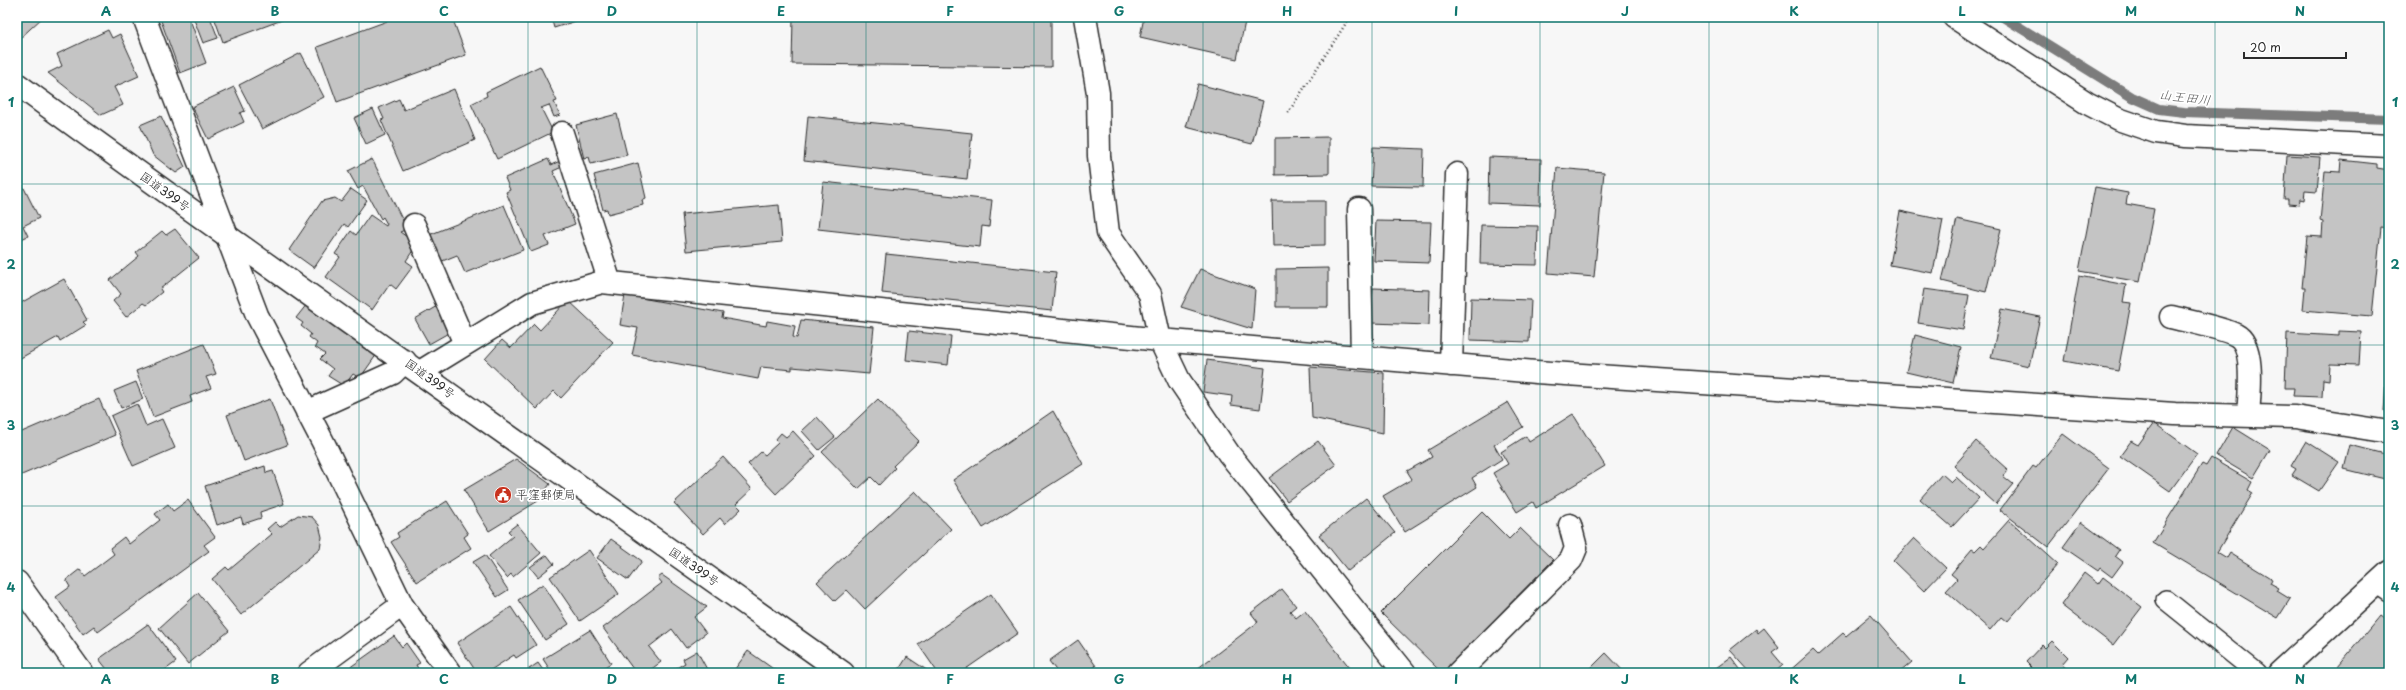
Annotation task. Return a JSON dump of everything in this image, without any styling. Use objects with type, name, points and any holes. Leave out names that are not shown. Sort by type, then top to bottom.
[{"type":"main road","points":[[144,17],[226,237],[257,315],[307,412],[402,605],[450,673]]},
{"type":"main road","points":[[1085,17],[1098,93],[1099,156],[1108,233],[1150,294],[1160,340],[1179,380],[1229,454],[1406,673]]},
{"type":"main road","points":[[1954,17],[2087,103],[2118,119],[2156,132],[2185,136],[2389,146]]},
{"type":"main road","name":"国道399号","points":[[17,84],[226,237],[413,367],[843,673]]},
{"type":"main road","points":[[562,133],[610,283]]},
{"type":"main road","points":[[1451,365],[1457,174]]},
{"type":"main road","points":[[1360,209],[1362,357]]},
{"type":"main road","points":[[414,225],[465,344]]},
{"type":"main road","points":[[307,412],[393,373],[413,367],[465,344],[532,303],[602,282],[1160,340],[1451,365],[1536,372],[2144,412],[2295,417],[2389,432]]},
{"type":"main road","points":[[2171,317],[2237,335],[2246,345],[2250,374],[2248,416]]},
{"type":"main road","points":[[1458,673],[1571,560],[1576,548],[1570,525]]},
{"type":"main road","points":[[17,582],[82,673]]},
{"type":"main road","points":[[2279,673],[2385,582]]},
{"type":"main road","points":[[309,673],[402,605]]},
{"type":"lane","points":[[2166,600],[2257,673]]},
{"type":"path","points":[[1288,112],[1350,17]]},
{"type":"building","points":[[17,17],[43,17],[17,41]]},
{"type":"building","points":[[189,17],[206,63],[180,73],[160,18]]},
{"type":"building","points":[[193,17],[210,17],[218,38],[203,43]]},
{"type":"building","points":[[214,17],[290,17],[223,42]]},
{"type":"building","points":[[398,17],[452,17],[466,55],[337,102],[317,47]]},
{"type":"building","points":[[551,17],[588,17],[554,28]]},
{"type":"building","points":[[793,17],[1051,17],[1051,67],[792,64]]},
{"type":"building","points":[[1144,17],[1246,17],[1237,59],[1140,37]]},
{"type":"building","points":[[108,30],[112,38],[120,34],[139,76],[114,87],[123,105],[101,115],[48,73],[62,66],[57,54]]},
{"type":"building","points":[[301,53],[324,97],[262,129],[239,85]]},
{"type":"building","points":[[540,66],[557,101],[554,102],[560,115],[554,117],[549,105],[541,108],[553,132],[497,159],[471,104],[487,96],[486,92]]},
{"type":"building","points":[[1198,84],[1263,101],[1252,144],[1186,127]]},
{"type":"building","points":[[234,87],[245,111],[240,113],[244,122],[208,139],[192,107]]},
{"type":"building","points":[[454,89],[475,140],[403,171],[381,120],[384,119],[379,108],[399,99],[404,110]]},
{"type":"building","points":[[373,109],[385,135],[366,144],[354,118]]},
{"type":"building","points":[[617,114],[627,155],[591,164],[589,157],[584,159],[576,125]]},
{"type":"building","points":[[161,116],[185,167],[176,173],[153,155],[140,125]]},
{"type":"building","points":[[808,116],[972,133],[967,179],[804,161]]},
{"type":"building","points":[[1329,137],[1329,174],[1275,175],[1275,138]]},
{"type":"building","points":[[1373,147],[1424,149],[1423,187],[1371,186]]},
{"type":"building","points":[[2287,155],[2320,157],[2317,192],[2305,191],[2304,200],[2300,199],[2299,205],[2288,204],[2288,199],[2284,199]]},
{"type":"building","points":[[1489,157],[1541,159],[1540,205],[1488,203]]},
{"type":"building","points":[[372,159],[407,229],[400,232],[417,244],[406,261],[413,266],[396,289],[390,284],[372,310],[326,277],[340,257],[335,254],[351,231],[356,235],[370,215],[386,226],[387,224],[383,217],[381,219],[363,186],[358,189],[348,171]]},
{"type":"building","points":[[548,159],[551,165],[560,161],[562,167],[553,171],[575,224],[545,236],[549,245],[531,252],[506,192],[510,190],[505,178]]},
{"type":"building","points":[[2341,160],[2377,164],[2377,168],[2389,170],[2389,229],[2381,228],[2372,316],[2303,310],[2305,288],[2302,288],[2307,236],[2322,237],[2323,222],[2320,221],[2325,171],[2340,172]]},
{"type":"building","points":[[638,163],[646,198],[642,200],[643,205],[608,214],[607,209],[603,210],[594,175]]},
{"type":"building","points":[[1557,168],[1604,172],[1594,277],[1548,273]]},
{"type":"building","points":[[823,182],[992,200],[989,227],[982,226],[980,247],[818,229]]},
{"type":"building","points":[[2095,187],[2128,193],[2126,204],[2154,209],[2140,282],[2079,271]]},
{"type":"building","points":[[24,188],[39,218],[23,226],[28,236],[17,241],[17,191]]},
{"type":"building","points":[[351,189],[367,200],[348,227],[344,224],[314,268],[289,250],[322,201],[335,198],[341,202]]},
{"type":"building","points":[[1272,201],[1325,201],[1325,245],[1273,246]]},
{"type":"building","points":[[504,205],[523,250],[465,273],[457,255],[440,262],[429,235]]},
{"type":"building","points":[[779,205],[782,242],[686,251],[682,214]]},
{"type":"building","points":[[1900,211],[1943,220],[1933,273],[1890,265]]},
{"type":"building","points":[[1957,219],[2001,229],[1986,292],[1942,281]]},
{"type":"building","points":[[1376,221],[1431,222],[1429,263],[1374,261]]},
{"type":"building","points":[[1481,225],[1538,226],[1537,265],[1480,264]]},
{"type":"building","points":[[175,229],[199,258],[160,289],[162,292],[146,305],[143,303],[126,317],[113,301],[121,294],[110,280],[139,256],[136,252],[162,231],[166,235]]},
{"type":"building","points":[[886,254],[1056,272],[1052,311],[882,293]]},
{"type":"building","points":[[1328,268],[1328,307],[1276,307],[1276,269]]},
{"type":"building","points":[[1200,269],[1255,289],[1252,329],[1181,307]]},
{"type":"building","points":[[2079,276],[2126,285],[2123,302],[2131,303],[2118,371],[2064,361]]},
{"type":"building","points":[[64,279],[87,320],[83,322],[86,325],[60,341],[58,337],[17,360],[17,305]]},
{"type":"building","points":[[1373,288],[1430,290],[1429,325],[1371,323]]},
{"type":"building","points":[[1924,289],[1969,295],[1963,330],[1918,323]]},
{"type":"building","points":[[625,295],[723,313],[722,318],[766,326],[767,321],[795,326],[793,337],[797,338],[801,320],[874,327],[869,374],[792,367],[792,370],[761,367],[758,379],[632,355],[638,328],[620,325]]},
{"type":"building","points":[[1471,298],[1531,300],[1529,342],[1470,340]]},
{"type":"building","points":[[568,300],[613,342],[561,398],[554,391],[537,409],[485,359],[502,340],[511,348],[534,324],[540,330]]},
{"type":"building","points":[[307,304],[377,354],[360,378],[353,374],[344,386],[328,376],[333,369],[320,359],[325,354],[315,347],[317,343],[309,337],[311,334],[301,326],[303,323],[296,318]]},
{"type":"building","points":[[437,306],[452,331],[429,344],[415,319]]},
{"type":"building","points":[[2002,309],[2040,317],[2029,366],[1991,358]]},
{"type":"building","points":[[909,331],[951,336],[948,365],[906,360]]},
{"type":"building","points":[[2339,331],[2361,332],[2359,365],[2330,364],[2329,380],[2323,379],[2322,397],[2293,396],[2294,388],[2285,388],[2287,333],[2339,336]]},
{"type":"building","points":[[1915,335],[1961,347],[1953,383],[1906,372]]},
{"type":"building","points":[[204,344],[216,374],[206,377],[211,388],[190,396],[192,402],[153,417],[136,371]]},
{"type":"building","points":[[1207,360],[1265,368],[1260,409],[1231,405],[1232,396],[1203,392]]},
{"type":"building","points":[[2387,360],[2389,360],[2389,413],[2384,412]]},
{"type":"building","points":[[1310,367],[1384,373],[1383,433],[1312,418]]},
{"type":"building","points":[[136,382],[143,399],[121,408],[114,391]]},
{"type":"building","points":[[99,399],[115,435],[17,477],[17,434]]},
{"type":"building","points":[[270,399],[287,445],[244,461],[227,415]]},
{"type":"building","points":[[878,399],[919,441],[893,466],[895,468],[879,485],[871,477],[858,489],[822,452]]},
{"type":"building","points":[[1508,402],[1523,427],[1494,445],[1502,459],[1472,478],[1477,487],[1405,532],[1383,496],[1412,479],[1407,471],[1432,457],[1428,450]]},
{"type":"building","points":[[137,404],[146,426],[162,419],[175,448],[133,466],[111,416]]},
{"type":"building","points":[[1053,411],[1083,464],[983,528],[953,480]]},
{"type":"building","points":[[1573,414],[1605,466],[1536,508],[1533,502],[1517,512],[1493,473],[1508,464],[1501,452],[1526,436],[1529,442]]},
{"type":"building","points":[[817,417],[835,437],[819,450],[802,431]]},
{"type":"building","points":[[2154,423],[2197,454],[2170,491],[2120,456],[2131,441],[2138,445]]},
{"type":"building","points":[[2233,427],[2270,450],[2253,478],[2216,456]]},
{"type":"building","points":[[793,431],[816,456],[776,494],[748,464],[761,452],[765,455],[778,443],[775,440],[781,433],[786,437]]},
{"type":"building","points":[[2063,434],[2109,468],[2048,547],[2000,510],[2033,466],[2036,468]]},
{"type":"building","points":[[1318,441],[1336,465],[1287,501],[1269,478]]},
{"type":"building","points":[[1976,441],[2008,470],[2003,476],[2013,484],[1996,504],[1954,466]]},
{"type":"building","points":[[2306,441],[2339,462],[2319,491],[2292,475],[2296,469],[2291,466]]},
{"type":"building","points":[[2350,445],[2389,455],[2389,480],[2344,469]]},
{"type":"building","points":[[723,457],[752,489],[736,504],[741,509],[725,524],[720,518],[703,534],[674,503]]},
{"type":"building","points":[[2211,458],[2252,482],[2248,490],[2253,493],[2217,552],[2227,558],[2230,553],[2272,579],[2270,583],[2279,588],[2277,591],[2290,599],[2278,618],[2153,543],[2202,464],[2206,466]]},
{"type":"building","points":[[516,459],[550,484],[538,501],[489,531],[464,490]]},
{"type":"building","points":[[265,466],[266,473],[273,471],[284,504],[260,512],[261,518],[243,524],[241,517],[217,525],[205,486]]},
{"type":"building","points":[[1942,474],[1951,482],[1956,477],[1979,498],[1952,527],[1920,499]]},
{"type":"building","points":[[915,491],[951,529],[865,609],[847,590],[835,601],[817,582]]},
{"type":"building","points":[[1366,498],[1395,533],[1348,571],[1319,535]]},
{"type":"building","points":[[188,500],[215,537],[204,545],[209,551],[98,632],[94,626],[83,634],[56,597],[70,587],[66,580],[80,569],[85,576],[114,554],[110,548],[124,537],[129,544],[160,520],[155,514],[168,504],[173,511]]},
{"type":"building","points":[[447,501],[468,534],[464,537],[471,548],[417,582],[391,542],[399,537],[397,533]]},
{"type":"building","points":[[1482,512],[1509,539],[1520,528],[1553,560],[1442,673],[1381,613]]},
{"type":"building","points":[[298,515],[312,517],[319,525],[322,537],[320,549],[241,615],[212,579],[226,567],[229,570],[272,534],[267,529],[275,522],[280,527]]},
{"type":"building","points":[[2009,520],[2058,564],[2007,622],[2001,617],[1990,630],[1946,591],[1957,579],[1951,574],[1972,549],[1975,551],[1981,545],[1984,548]]},
{"type":"building","points":[[2081,522],[2119,550],[2115,556],[2123,562],[2112,577],[2100,568],[2098,571],[2063,547]]},
{"type":"building","points":[[517,524],[541,553],[513,577],[511,574],[507,578],[489,556],[513,536],[508,531]]},
{"type":"building","points":[[1914,538],[1946,568],[1924,591],[1893,561]]},
{"type":"building","points":[[611,539],[642,561],[628,580],[597,558]]},
{"type":"building","points":[[589,550],[619,594],[580,621],[550,577]]},
{"type":"building","points":[[485,555],[508,590],[497,597],[473,562]]},
{"type":"building","points":[[547,555],[554,564],[538,577],[530,567]]},
{"type":"building","points":[[2084,573],[2098,584],[2103,577],[2142,607],[2113,645],[2061,605]]},
{"type":"building","points":[[662,575],[707,607],[694,617],[706,633],[686,648],[672,629],[649,647],[661,662],[646,673],[636,673],[603,628],[662,583],[658,578]]},
{"type":"building","points":[[543,584],[569,624],[545,640],[518,600]]},
{"type":"building","points":[[1282,589],[1296,606],[1290,611],[1296,618],[1305,611],[1354,673],[1200,673],[1197,669],[1258,622],[1251,613]]},
{"type":"building","points":[[198,593],[229,631],[188,664],[159,628]]},
{"type":"building","points":[[991,594],[1018,633],[960,673],[938,673],[918,644]]},
{"type":"building","points":[[511,607],[536,645],[516,658],[514,655],[486,673],[477,673],[457,643]]},
{"type":"building","points":[[1871,615],[1912,662],[1899,673],[1787,673],[1813,650],[1818,655],[1843,633],[1846,636]]},
{"type":"building","points":[[2381,615],[2389,621],[2389,665],[2382,673],[2332,673]]},
{"type":"building","points":[[148,624],[176,662],[161,673],[110,673],[99,659]]},
{"type":"building","points":[[1764,628],[1779,647],[1772,652],[1783,665],[1774,673],[1751,673],[1730,650],[1756,629],[1758,633]]},
{"type":"building","points":[[590,630],[611,663],[595,673],[552,673],[543,659]]},
{"type":"building","points":[[394,636],[402,647],[406,643],[420,663],[416,665],[419,670],[415,673],[342,673]]},
{"type":"building","points":[[1078,640],[1096,666],[1086,673],[1058,673],[1049,661]]},
{"type":"building","points":[[2052,641],[2068,657],[2062,664],[2066,667],[2060,673],[2037,673],[2026,662],[2042,645],[2045,648]]},
{"type":"building","points":[[697,651],[709,673],[668,673],[685,663],[683,659]]},
{"type":"building","points":[[748,651],[779,673],[732,673]]},
{"type":"building","points":[[1606,653],[1625,673],[1586,673]]},
{"type":"building","points":[[907,657],[931,673],[901,673],[898,671]]},
{"type":"building","points":[[1731,657],[1743,673],[1709,673]]},
{"type":"building","points":[[538,663],[545,673],[523,673]]},
{"type":"waterway","name":"山王田川","points":[[2003,17],[2132,97],[2159,109],[2184,112],[2389,119]]},
{"type":"place","name":"平窪郵便局","points":[[503,495]]}]
